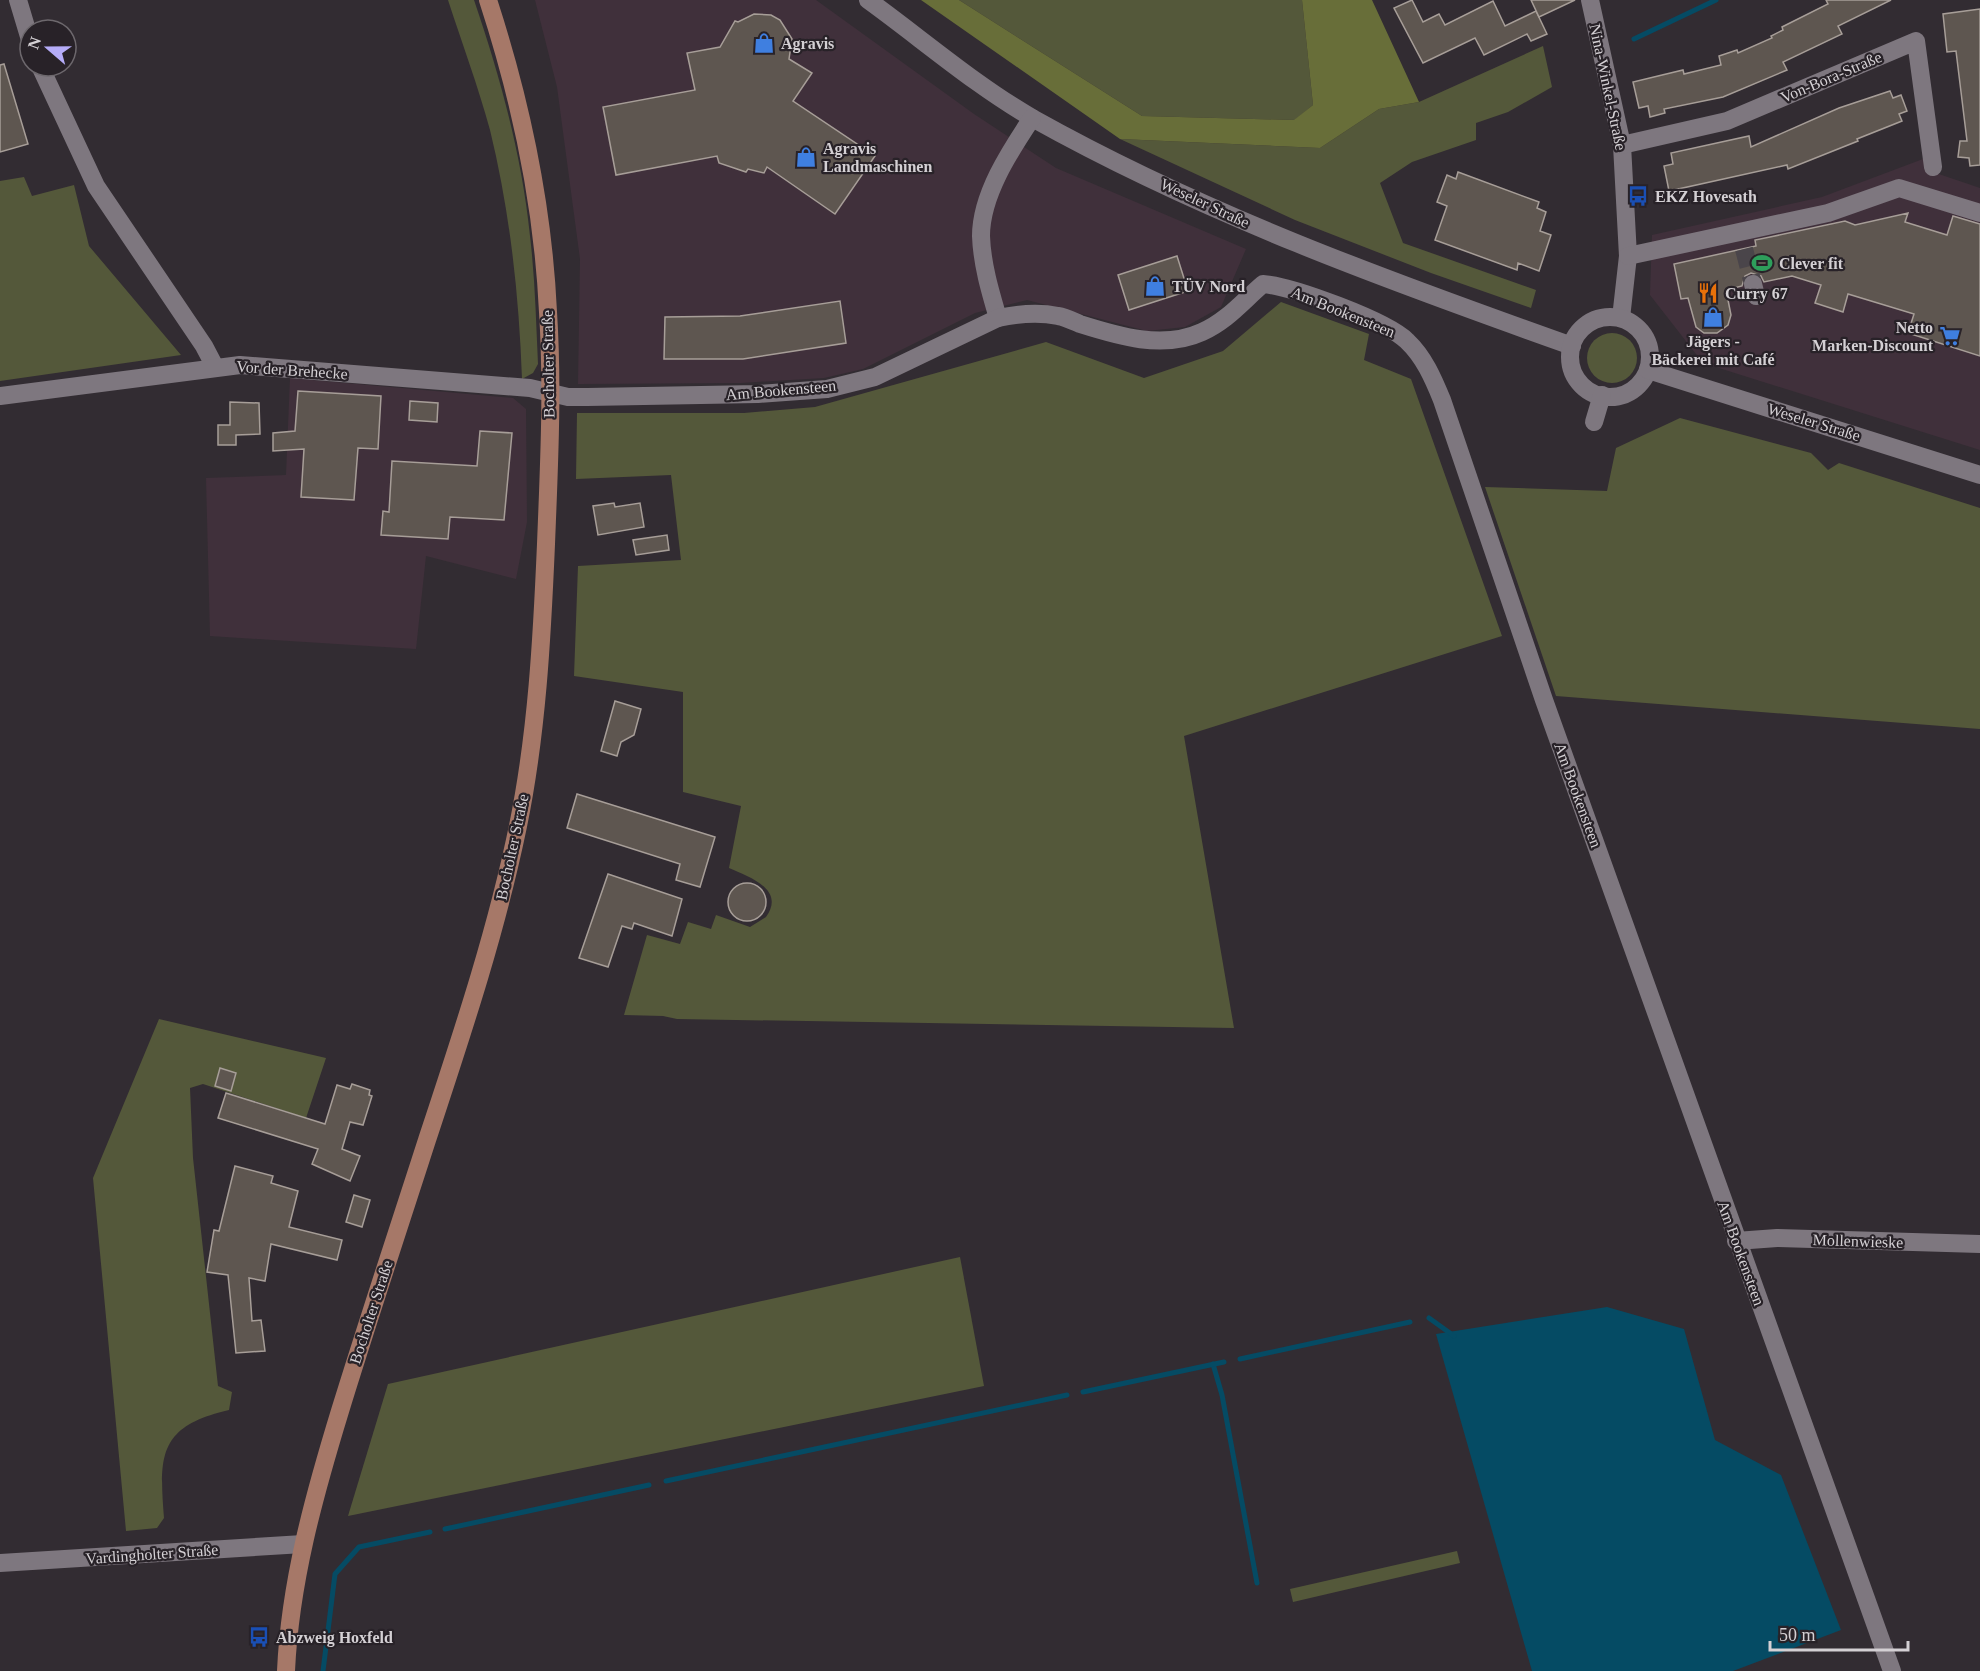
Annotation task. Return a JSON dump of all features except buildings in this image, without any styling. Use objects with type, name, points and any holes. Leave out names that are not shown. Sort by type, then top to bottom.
[{"type":"main road","name":"Bocholter Straße","points":[[286,1671],[291,1610],[303,1544],[351,1372],[482,971],[519,823],[539,678],[550,393],[546,272],[535,189],[514,86],[488,0]]},
{"type":"street","points":[[18,0],[23,18]]},
{"type":"street","name":"Weseler Straße","points":[[868,0],[1032,118],[1198,201],[1322,255],[1572,346]]},
{"type":"street","name":"Nina-Winkel-Straße","points":[[1590,0],[1622,145],[1628,256],[1622,318]]},
{"type":"street","name":"Von-Bora-Straße","points":[[1622,145],[1727,122],[1916,40],[1933,167]]},
{"type":"street","points":[[46,78],[96,186],[204,346],[215,367]]},
{"type":"street","points":[[998,318],[985,275],[981,234],[992,186],[1032,118]]},
{"type":"street","points":[[1628,256],[1742,241],[1899,188],[1980,213]]},
{"type":"street","name":"Am Bookensteen","points":[[550,393],[588,398],[827,389],[875,376],[928,354],[998,318],[1018,314],[1058,316],[1136,339],[1168,341],[1208,328],[1242,305],[1263,284],[1305,295],[1395,331],[1419,354],[1442,400],[1497,566],[1736,1241],[1892,1671]]},
{"type":"street","points":[[1609,317],[1622,318],[1633,324],[1646,339],[1650,358],[1648,370],[1634,389],[1623,395],[1602,395],[1588,390],[1579,381],[1570,358],[1577,335],[1591,322],[1609,317]]},
{"type":"street","name":"Vor der Brehecke","points":[[0,396],[215,367],[263,367],[530,388],[550,393]]},
{"type":"street","name":"Weseler Straße","points":[[1648,370],[1980,475]]},
{"type":"street","points":[[1594,422],[1602,395]]},
{"type":"street","name":"Mollenwieske","points":[[1736,1241],[1777,1238],[1980,1244]]},
{"type":"street","name":"Vardingholter Straße","points":[[0,1563],[303,1544]]},
{"type":"shaded area","points":[[535,0],[816,0],[974,114],[1056,168],[1246,249],[1221,307],[1185,327],[1147,331],[1027,300],[975,313],[863,369],[824,378],[741,383],[578,384],[580,259],[557,87]]},
{"type":"shaded area","points":[[1923,159],[1930,171],[1980,188],[1980,450],[1703,363],[1650,295],[1652,235],[1822,197]]},
{"type":"shaded area","points":[[290,378],[513,398],[526,409],[527,522],[516,579],[426,556],[416,649],[210,636],[206,478],[286,475]]},
{"type":"green space","points":[[448,0],[474,0],[501,87],[522,176],[532,252],[538,364],[533,373],[522,379],[519,316],[512,254],[497,161],[480,97]]},
{"type":"green space","points":[[921,0],[959,0],[1142,116],[1294,120],[1313,105],[1302,0],[1372,0],[1419,102],[1379,109],[1320,148],[1120,139]]},
{"type":"green space","points":[[959,0],[1302,0],[1313,105],[1295,120],[1142,116]]},
{"type":"green space","points":[[1543,46],[1552,87],[1508,112],[1476,123],[1476,140],[1412,162],[1380,183],[1403,243],[1536,290],[1531,308],[1431,273],[1295,220],[1120,139],[1320,148],[1379,109],[1419,102]]},
{"type":"green space","points":[[24,177],[32,196],[74,185],[89,246],[181,355],[0,381],[0,181]]},
{"type":"green space","points":[[1281,302],[1369,334],[1364,360],[1411,379],[1502,636],[1184,736],[1234,1028],[677,1019],[663,1016],[624,1015],[647,935],[680,944],[688,922],[711,929],[716,915],[750,927],[766,917],[771,907],[771,899],[762,885],[729,868],[741,806],[683,792],[683,692],[574,676],[578,566],[681,560],[671,475],[576,479],[577,413],[744,413],[815,407],[1046,342],[1144,378],[1223,351]]},
{"type":"green space","points":[[1607,333],[1617,333],[1630,340],[1637,353],[1637,363],[1630,376],[1617,383],[1607,383],[1598,379],[1591,372],[1587,363],[1587,353],[1591,344],[1598,337]]},
{"type":"green space","points":[[1680,418],[1811,453],[1828,470],[1839,463],[1980,508],[1980,729],[1556,696],[1485,487],[1607,491],[1616,448]]},
{"type":"green space","points":[[159,1019],[326,1058],[306,1118],[203,1084],[190,1088],[193,1158],[218,1386],[232,1392],[229,1410],[189,1425],[176,1435],[168,1446],[162,1477],[164,1518],[157,1528],[126,1531],[93,1178]]},
{"type":"green space","points":[[960,1257],[984,1386],[348,1516],[388,1384]]},
{"type":"green space","points":[[1457,1551],[1460,1563],[1293,1602],[1290,1589]]},
{"type":"water","points":[[1607,1307],[1684,1329],[1715,1440],[1781,1475],[1841,1630],[1733,1671],[1532,1671],[1436,1334]]},
{"type":"waterway","points":[[1634,39],[1716,0]]},
{"type":"waterway","points":[[1429,1318],[1454,1336]]},
{"type":"waterway","points":[[1240,1359],[1410,1322]]},
{"type":"waterway","points":[[1083,1392],[1224,1362]]},
{"type":"waterway","points":[[1213,1364],[1222,1395],[1257,1583]]},
{"type":"waterway","points":[[666,1481],[1067,1395]]},
{"type":"waterway","points":[[445,1529],[649,1485]]},
{"type":"waterway","points":[[323,1671],[335,1574],[359,1547],[430,1532]]},
{"type":"tunnel","points":[[1744,249],[1753,284]]},
{"type":"place","name":"Agravis","points":[[764,43]]},
{"type":"place","name":"Agravis Landmaschinen","points":[[806,157]]},
{"type":"place","name":"EKZ Hovesath","points":[[1638,196]]},
{"type":"place","name":"Clever fit","points":[[1762,263]]},
{"type":"place","name":"TÜV Nord","points":[[1155,286]]},
{"type":"place","name":"Curry 67","points":[[1708,293]]},
{"type":"place","name":"Jägers - Bäckerei mit Café","points":[[1713,317]]},
{"type":"place","name":"Netto Marken-Discount","points":[[1950,336]]},
{"type":"place","name":"Abzweig Hoxfeld","points":[[259,1637]]}]
